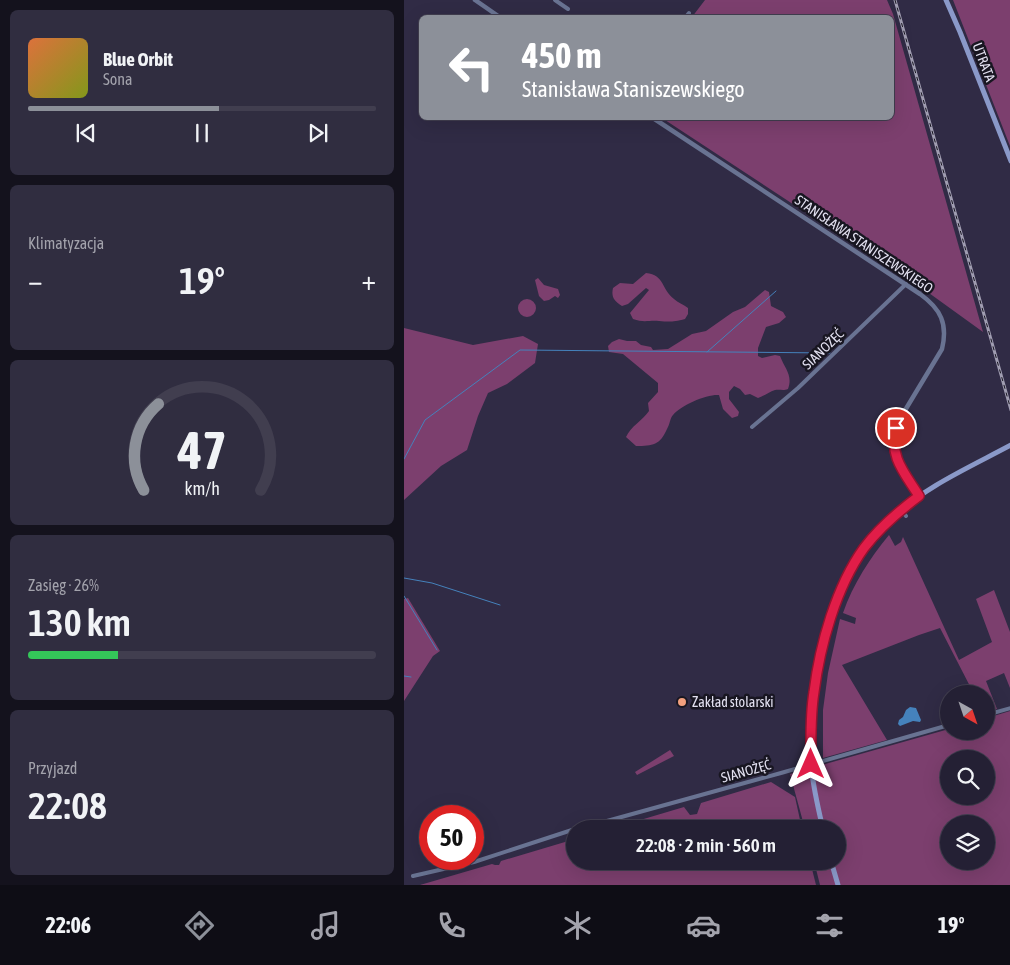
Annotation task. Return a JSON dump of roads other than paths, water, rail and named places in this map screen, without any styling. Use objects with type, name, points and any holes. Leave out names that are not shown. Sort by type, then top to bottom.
[{"type":"main road","name":"UTRATA","points":[[946,0],[1010,161]]},
{"type":"main road","points":[[821,820],[811,764],[814,692],[832,613],[845,582],[863,549],[900,510],[919,496],[1010,445]]},
{"type":"main road","points":[[834,870],[838,885]]},
{"type":"street","points":[[474,0],[496,15]]},
{"type":"street","points":[[555,0],[568,9]]},
{"type":"street","name":"STANISŁAWA STANISZEWSKIEGO","points":[[656,120],[906,284],[934,306],[943,320],[945,333],[942,349],[901,417],[893,438],[894,454],[919,496]]},
{"type":"street","name":"SIANOŻĘĆ","points":[[752,427],[798,388],[906,284]]},
{"type":"street","points":[[900,510],[906,516]]},
{"type":"street","points":[[995,712],[1010,708]]},
{"type":"street","name":"SIANOŻĘĆ","points":[[609,820],[940,728]]},
{"type":"street","name":"SIANOŻĘĆ","points":[[413,876],[474,862],[566,833]]},
{"type":"water","points":[[910,707],[916,708],[921,720],[920,722],[913,721],[900,726],[898,724],[899,720]]},
{"type":"waterway","points":[[707,352],[776,291]]},
{"type":"waterway","points":[[404,459],[425,420],[520,350],[830,353]]},
{"type":"waterway","points":[[404,578],[432,583],[500,605]]},
{"type":"waterway","points":[[404,596],[437,650]]},
{"type":"waterway","points":[[404,676],[411,677]]},
{"type":"railway","points":[[895,0],[1011,410]]},
{"type":"place","name":"Zakład stolarski","points":[[682,702]]}]
